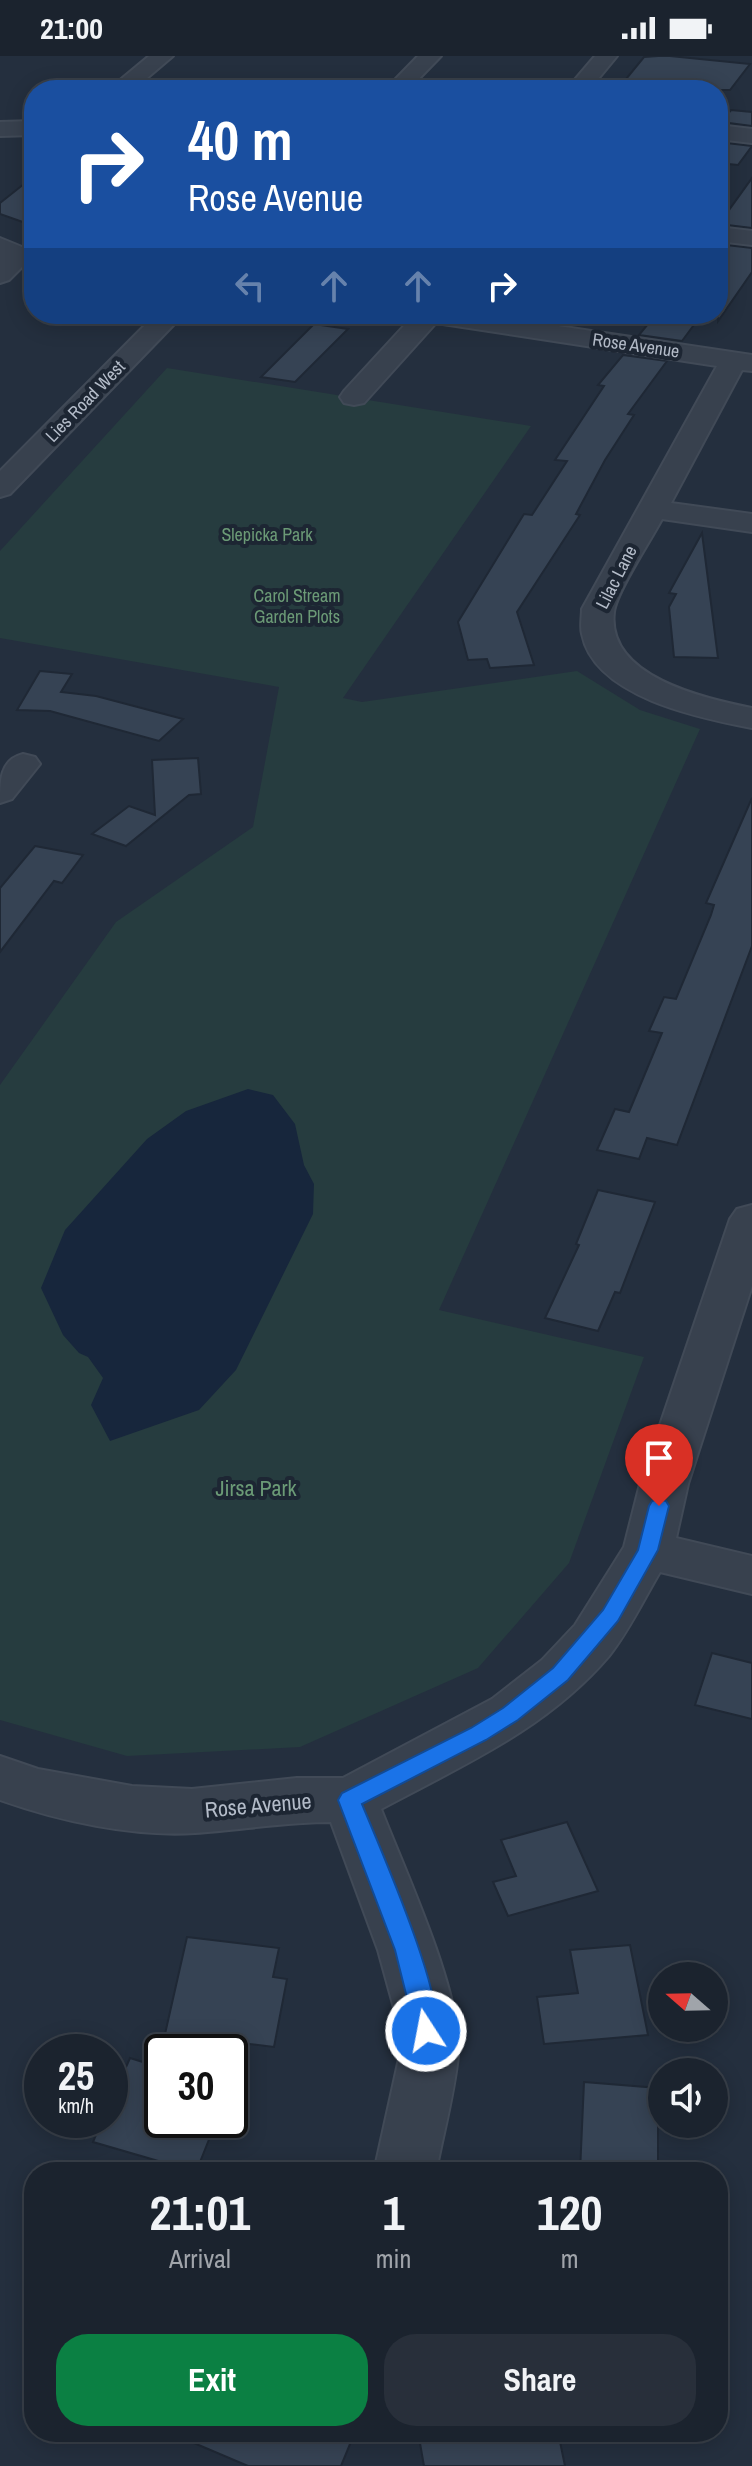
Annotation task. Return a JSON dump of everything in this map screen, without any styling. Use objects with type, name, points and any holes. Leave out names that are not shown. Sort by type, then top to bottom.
[{"type":"street","points":[[132,80],[162,56]]},
{"type":"street","points":[[406,80],[430,56]]},
{"type":"street","points":[[586,80],[606,56]]},
{"type":"street","points":[[0,129],[24,129]]},
{"type":"street","points":[[728,133],[752,136]]},
{"type":"street","points":[[728,235],[752,238]]},
{"type":"street","points":[[0,245],[13,252],[13,263],[0,275]]},
{"type":"street","name":"Lies Road West","points":[[0,488],[161,324]]},
{"type":"street","points":[[354,397],[418,324]]},
{"type":"street","name":"Rose Avenue","points":[[494,324],[743,361]]},
{"type":"street","name":"Lilac Lane","points":[[743,361],[652,509],[595,619],[599,638],[614,664],[651,688],[694,705],[752,718]]},
{"type":"street","points":[[652,509],[752,523]]},
{"type":"street","points":[[0,792],[23,764]]},
{"type":"street","name":"Rose Avenue","points":[[0,1778],[49,1794],[132,1808],[192,1811],[297,1800],[350,1800],[511,1714],[560,1674],[610,1615],[648,1550],[664,1484],[752,1219]]},
{"type":"street","points":[[648,1550],[752,1575]]},
{"type":"street","points":[[350,1800],[407,1950],[423,2008],[429,2054],[407,2162]]},
{"type":"green space","name":"Jirsa Park","points":[[167,368],[531,426],[343,698],[362,702],[577,671],[640,710],[700,729],[439,1310],[644,1357],[569,1563],[478,1668],[300,1747],[127,1756],[0,1720],[0,1085],[116,922],[253,827],[279,687],[0,638],[0,551]]},
{"type":"water","points":[[248,1089],[273,1095],[295,1124],[304,1165],[314,1184],[313,1214],[236,1370],[199,1410],[110,1441],[91,1405],[103,1378],[88,1357],[79,1353],[63,1335],[41,1288],[65,1230],[147,1139],[186,1111]]},
{"type":"building","points":[[670,56],[750,64],[730,90],[728,80],[625,80],[644,57]]},
{"type":"building","points":[[731,110],[752,112],[752,126],[728,123]]},
{"type":"building","points":[[728,143],[752,146],[738,165],[728,164]]},
{"type":"building","points":[[752,178],[752,228],[728,225],[728,211]]},
{"type":"building","points":[[24,184],[24,222],[0,214],[0,203]]},
{"type":"building","points":[[728,245],[752,248],[752,272],[728,307]]},
{"type":"building","points":[[314,324],[348,329],[295,382],[261,377]]},
{"type":"building","points":[[648,324],[695,324],[682,341],[639,335]]},
{"type":"building","points":[[623,355],[667,361],[628,414],[634,415],[605,460],[576,514],[580,515],[517,612],[534,665],[490,668],[487,659],[468,660],[458,622],[524,514],[532,515],[567,461],[555,460],[604,386],[598,385]]},
{"type":"building","points":[[702,533],[718,658],[674,657],[669,607],[676,594],[669,593]]},
{"type":"building","points":[[40,671],[72,674],[61,692],[96,696],[183,719],[159,741],[50,711],[17,710]]},
{"type":"building","points":[[198,758],[201,794],[189,795],[126,846],[92,834],[129,806],[155,815],[152,760]]},
{"type":"building","points":[[752,798],[752,946],[677,1145],[647,1138],[639,1159],[597,1150],[615,1109],[629,1112],[662,1033],[649,1031],[664,997],[676,999],[711,915],[714,905],[706,903]]},
{"type":"building","points":[[35,846],[83,855],[62,883],[54,881],[0,952],[0,888]]},
{"type":"building","points":[[598,1190],[655,1202],[620,1293],[615,1292],[598,1331],[545,1318],[579,1245],[576,1244]]},
{"type":"building","points":[[712,1653],[752,1663],[752,1719],[695,1705]]},
{"type":"building","points":[[567,1822],[598,1891],[508,1916],[493,1882],[516,1876],[501,1840]]},
{"type":"building","points":[[187,1937],[279,1948],[273,1977],[287,1979],[274,2047],[248,2044],[248,2034],[165,2034]]},
{"type":"building","points":[[630,1945],[648,2035],[544,2044],[537,1997],[578,1993],[570,1950]]},
{"type":"building","points":[[130,2058],[144,2062],[144,2138],[210,2138],[200,2162],[162,2162],[93,2142],[95,2138],[128,2138]]},
{"type":"building","points":[[584,2082],[648,2087],[648,2138],[658,2138],[658,2162],[580,2162]]},
{"type":"building","points":[[192,2442],[351,2442],[341,2466],[248,2466]]},
{"type":"building","points":[[420,2442],[560,2442],[565,2466],[424,2466]]},
{"type":"route","points":[[426,2031],[407,1950],[350,1800],[478,1734],[511,1714],[560,1674],[593,1639],[610,1615],[648,1550],[659,1506]]},
{"type":"park label","name":"Slepicka Park","points":[[267,534]]},
{"type":"park label","name":"Carol Stream Garden Plots","points":[[297,605]]}]
